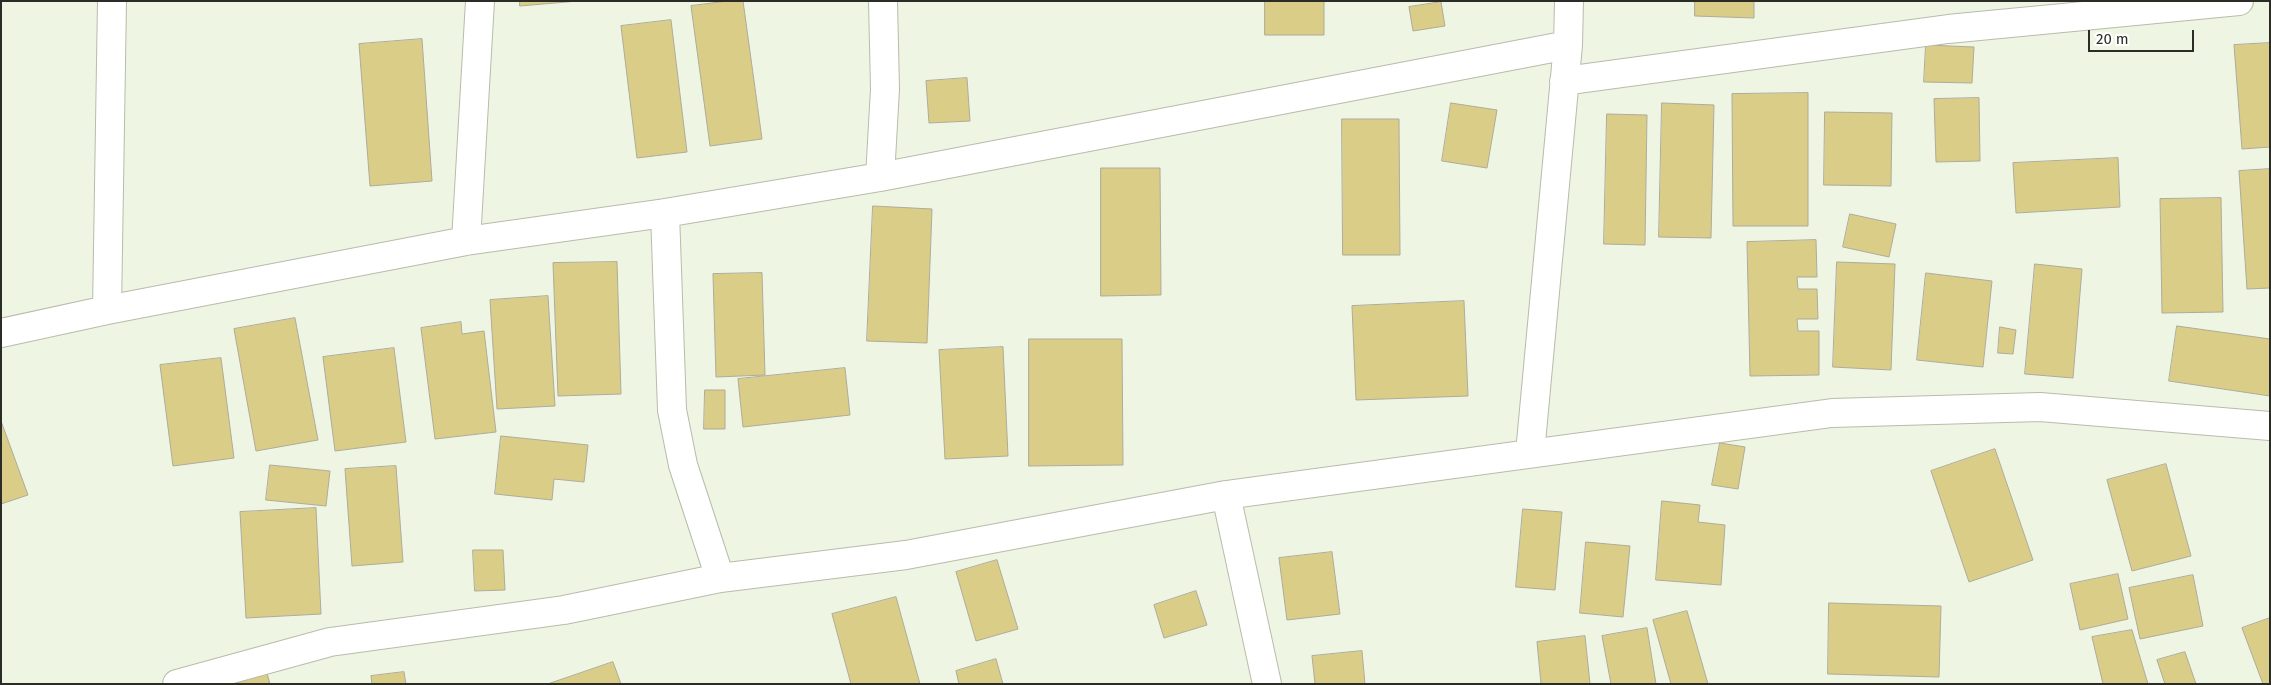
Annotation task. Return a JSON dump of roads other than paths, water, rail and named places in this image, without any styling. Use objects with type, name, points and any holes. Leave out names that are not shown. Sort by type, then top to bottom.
[{"type":"street","points":[[107,310],[112,1]]},
{"type":"street","points":[[466,241],[480,1]]},
{"type":"street","points":[[880,177],[885,90],[882,1]]},
{"type":"street","points":[[1530,453],[1568,45],[1569,1]]},
{"type":"street","points":[[1564,81],[1948,29],[2239,1]]},
{"type":"street","points":[[1,333],[107,310],[466,241],[665,213],[880,177],[1568,45]]},
{"type":"street","points":[[665,213],[672,410],[683,465],[720,578]]},
{"type":"street","points":[[177,684],[330,642],[564,610],[720,578],[906,555],[1226,495],[1832,412],[2040,407],[2270,426]]},
{"type":"street","points":[[1226,495],[1267,684]]}]
